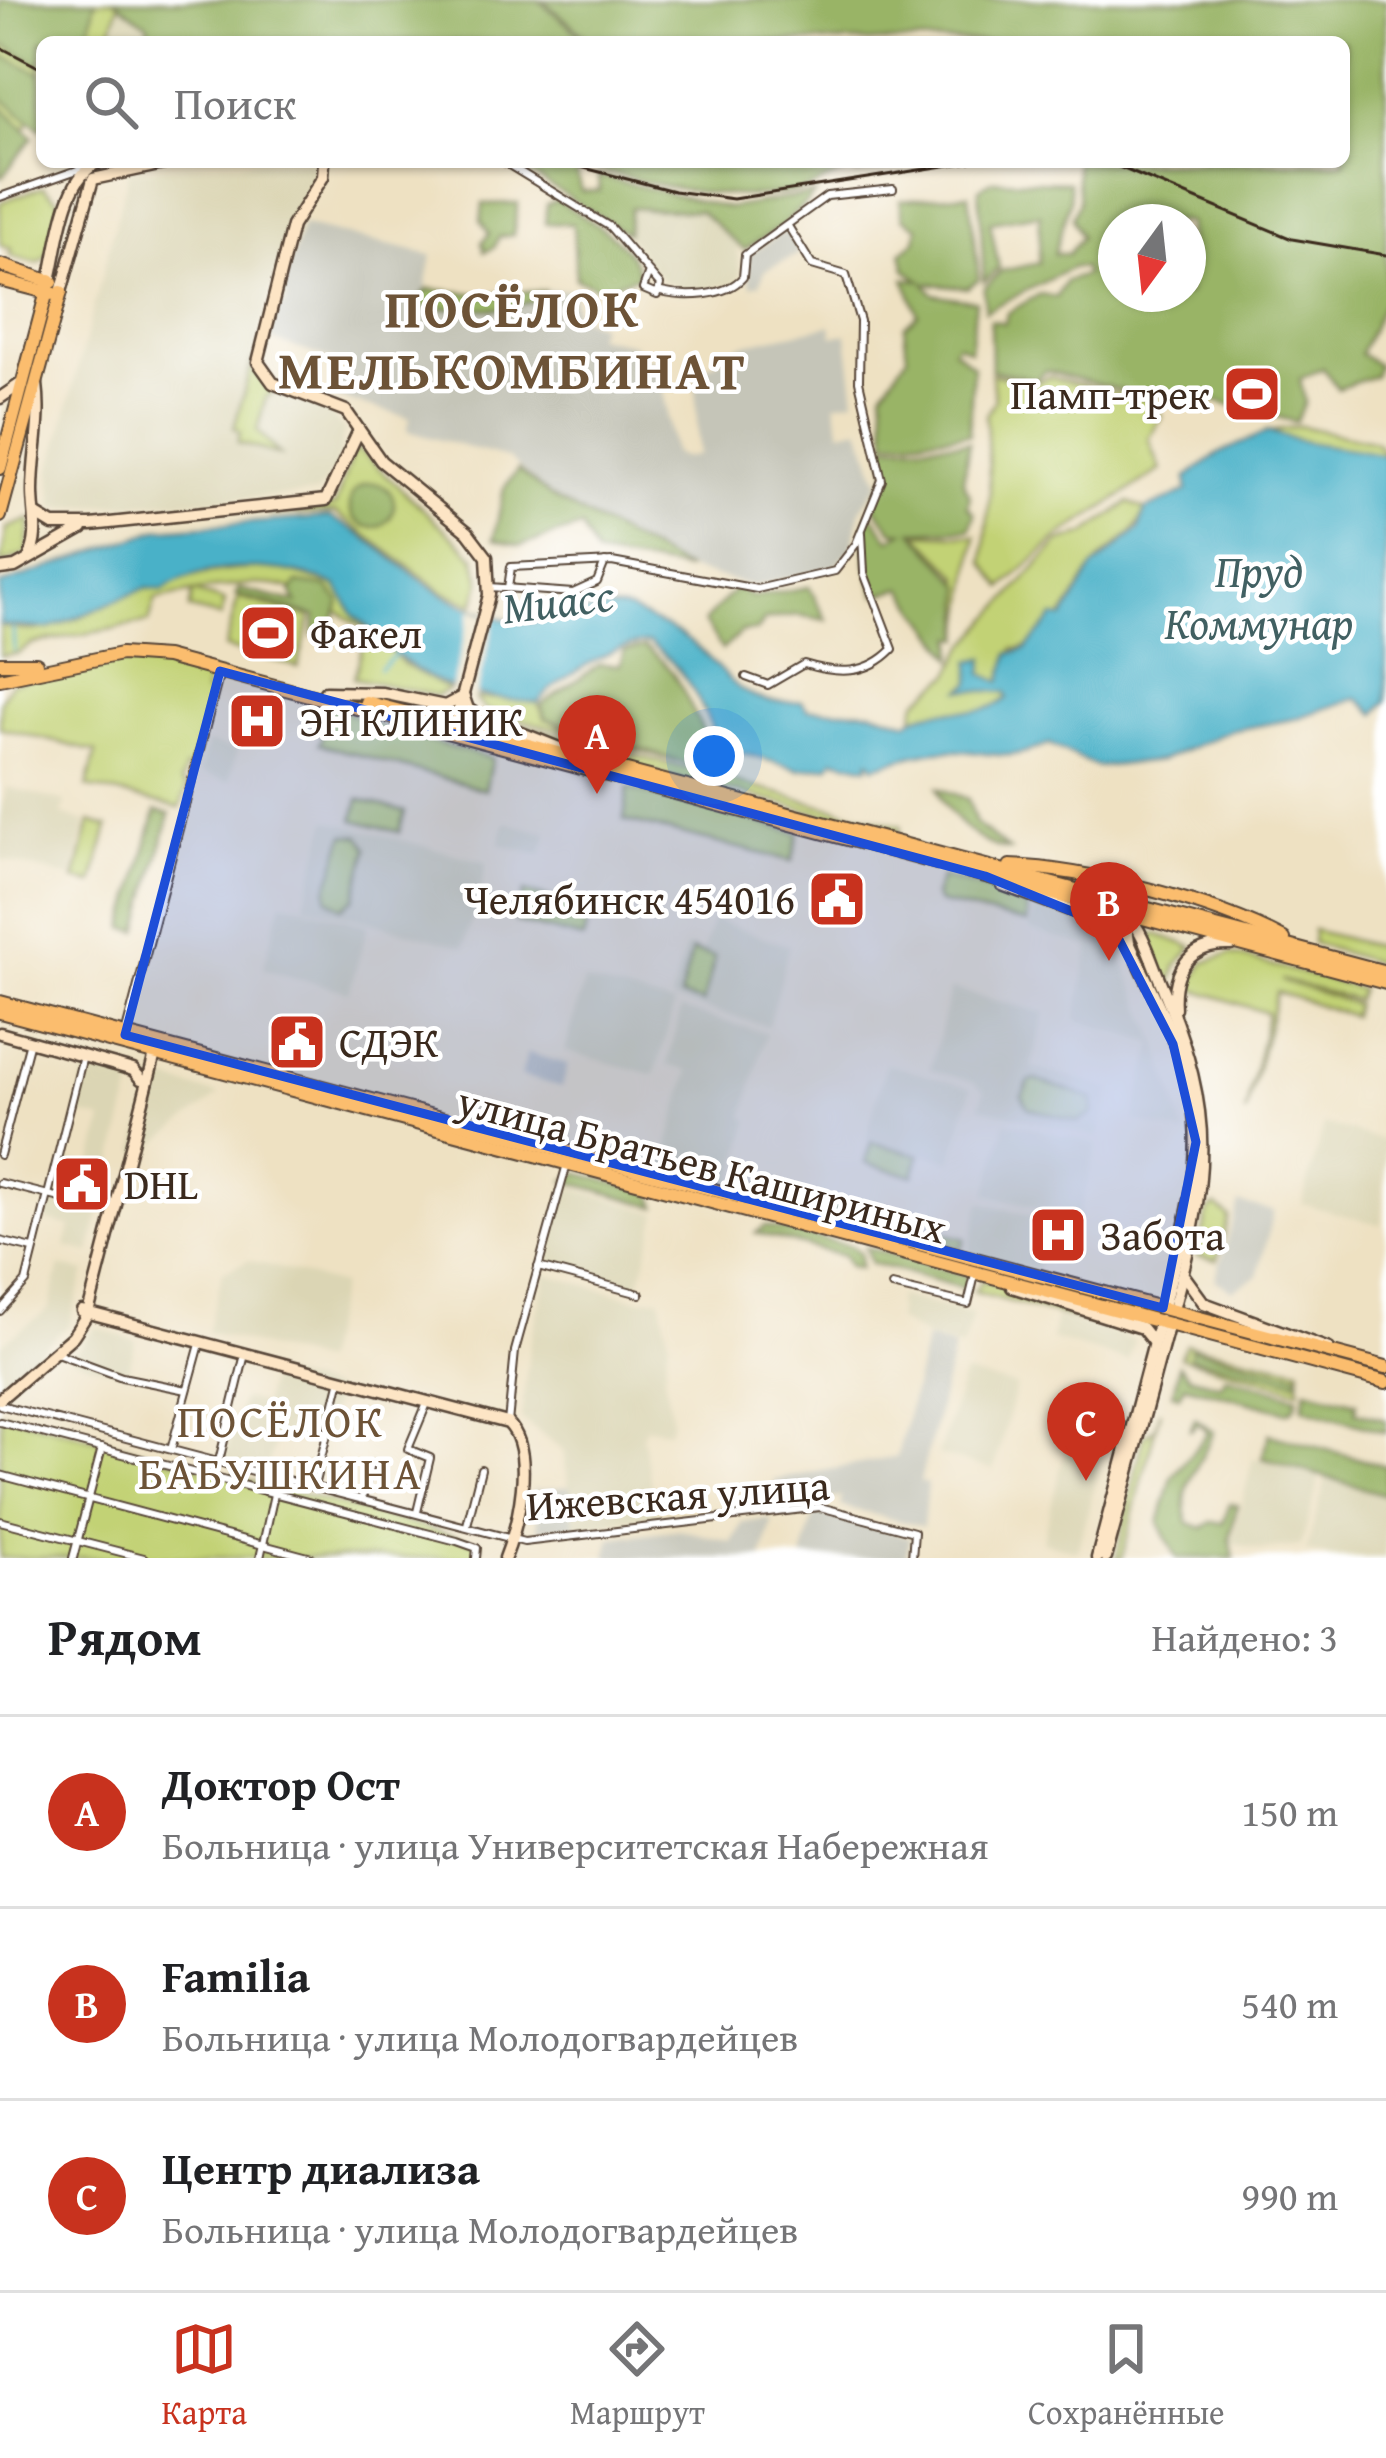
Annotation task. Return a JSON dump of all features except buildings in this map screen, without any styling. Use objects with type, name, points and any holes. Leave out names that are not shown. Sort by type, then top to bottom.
[{"type":"main road","points":[[54,294],[50,280],[76,182],[95,168]]},
{"type":"main road","points":[[0,468],[95,168]]},
{"type":"main road","points":[[324,168],[323,177],[292,226],[258,362],[273,382],[342,408],[381,461],[475,539],[490,565],[490,587],[454,730]]},
{"type":"main road","points":[[0,265],[50,280]]},
{"type":"main road","points":[[0,280],[54,294]]},
{"type":"main road","points":[[0,398],[29,381]]},
{"type":"main road","points":[[29,381],[41,412],[29,558]]},
{"type":"main road","points":[[0,516],[29,381]]},
{"type":"main road","points":[[0,422],[7,442]]},
{"type":"main road","points":[[35,514],[52,525],[91,525],[326,500],[359,430]]},
{"type":"main road","points":[[0,569],[91,525]]},
{"type":"main road","points":[[3,670],[147,646],[454,730],[583,758],[985,871],[1034,900],[1107,924],[1129,942]]},
{"type":"main road","points":[[3,670],[134,652],[454,730],[1104,903],[1162,910],[1386,972]]},
{"type":"main road","points":[[0,694],[3,670]]},
{"type":"main road","points":[[325,692],[382,693],[445,706],[463,695]]},
{"type":"main road","points":[[463,695],[467,709],[478,716],[583,758]]},
{"type":"main road","points":[[985,871],[1061,870],[1234,916],[1306,950]]},
{"type":"main road","points":[[1104,903],[1130,917],[1386,983]]},
{"type":"main road","points":[[1130,917],[1162,910]]},
{"type":"main road","points":[[1101,1558],[1197,1183],[1196,1128],[1188,1084],[1129,942],[1130,917]]},
{"type":"main road","points":[[1101,1558],[1154,1344],[1183,1270],[1197,1183],[1201,1099],[1177,1023],[1130,917]]},
{"type":"main road","points":[[1177,1023],[1175,980],[1191,955],[1208,945],[1260,949]]},
{"type":"main road","name":"улица Братьев Кашириных","points":[[0,998],[125,1035],[152,1050],[567,1163],[982,1273],[1386,1367]]},
{"type":"main road","name":"улица Братьев Кашириных","points":[[0,1012],[1166,1315],[1386,1382]]},
{"type":"main road","points":[[0,1033],[133,1070],[141,1079]]},
{"type":"main road","points":[[0,1389],[85,1312],[152,1050]]},
{"type":"main road","points":[[0,1402],[54,1352],[85,1312],[152,1050]]},
{"type":"main road","points":[[1183,1270],[1187,1286],[1199,1301],[1286,1328],[1349,1358]]},
{"type":"main road","points":[[982,1273],[1050,1303],[1142,1328],[1154,1344]]},
{"type":"main road","points":[[85,1312],[508,1423],[516,1430],[524,1495],[505,1558]]},
{"type":"street","points":[[0,197],[95,168]]},
{"type":"street","points":[[514,168],[610,227],[661,292]]},
{"type":"street","points":[[649,272],[645,292],[682,297],[733,287],[743,277],[745,255],[827,196],[893,189]]},
{"type":"street","points":[[508,588],[512,567],[605,562],[662,567],[757,589],[835,571],[862,530],[882,481],[859,381],[860,321],[846,275],[812,265],[788,226]]},
{"type":"street","points":[[746,677],[768,685],[804,664],[828,673],[852,672],[893,650],[864,573],[862,530]]},
{"type":"street","points":[[490,587],[573,593],[597,582],[605,562]]},
{"type":"street","points":[[125,1035],[220,671]]},
{"type":"street","points":[[0,1155],[30,1041]]},
{"type":"street","points":[[0,1311],[23,1288],[83,1056]]},
{"type":"street","points":[[508,1423],[515,1351],[567,1163]]},
{"type":"street","points":[[0,1183],[109,1210]]},
{"type":"street","points":[[0,1241],[33,1249]]},
{"type":"street","points":[[538,1268],[640,1294]]},
{"type":"street","points":[[892,1286],[968,1304],[982,1273]]},
{"type":"street","points":[[172,1448],[199,1340]]},
{"type":"street","points":[[54,1352],[103,1371],[188,1390]]},
{"type":"street","points":[[220,1461],[246,1352]]},
{"type":"street","points":[[314,1486],[341,1378]]},
{"type":"street","points":[[417,1513],[430,1458],[408,1450],[428,1401]]},
{"type":"street","name":"Ижевская улица","points":[[0,1402],[513,1538],[539,1542],[586,1538],[636,1526],[825,1507],[914,1532],[912,1558]]},
{"type":"street","points":[[0,1422],[477,1547],[476,1558]]},
{"type":"street","points":[[74,1558],[102,1448]]},
{"type":"street","points":[[362,1498],[370,1464]]},
{"type":"street","points":[[466,1526],[481,1469]]},
{"type":"street","points":[[0,1475],[260,1540],[263,1546],[312,1558]]},
{"type":"street","points":[[260,1558],[278,1476]]},
{"type":"street","points":[[0,1521],[144,1558]]},
{"type":"highlighted area","points":[[220,671],[985,876],[1113,928],[1173,1044],[1196,1142],[1163,1308],[125,1035]]},
{"type":"shaded area","points":[[114,2],[128,6],[148,25],[148,36],[94,36]]},
{"type":"shaded area","points":[[312,168],[315,173],[289,223],[253,359],[259,385],[325,410],[345,430],[336,467],[317,494],[54,508],[51,471],[129,171]]},
{"type":"shaded area","points":[[732,206],[741,276],[732,284],[676,295],[672,282],[665,284],[628,237],[631,210]]},
{"type":"shaded area","points":[[302,225],[432,255],[425,294],[574,289],[574,314],[600,325],[595,336],[635,344],[637,358],[658,359],[674,453],[684,458],[698,455],[695,367],[712,364],[738,345],[831,325],[833,336],[847,334],[855,399],[835,403],[841,431],[860,427],[879,482],[861,509],[852,548],[836,566],[754,586],[693,571],[552,497],[509,459],[407,431],[410,418],[335,397],[347,365],[270,339],[279,306],[285,307],[287,296],[282,292]]},
{"type":"shaded area","points":[[788,229],[799,254],[765,270],[760,284],[751,286],[747,256]]},
{"type":"shaded area","points":[[207,743],[237,750],[229,781],[199,773]]},
{"type":"shaded area","points":[[7,787],[65,802],[62,815],[86,822],[71,878],[0,859],[0,812]]},
{"type":"shaded area","points":[[328,820],[487,863],[464,947],[305,904]]},
{"type":"shaded area","points":[[505,822],[547,833],[541,855],[499,844]]},
{"type":"shaded area","points":[[282,901],[368,925],[349,992],[263,969]]},
{"type":"shaded area","points":[[1035,906],[1109,929],[1157,1040],[1185,1135],[1134,1120],[1154,1043],[1076,1020],[1090,947],[1030,930]]},
{"type":"shaded area","points":[[712,919],[789,946],[768,1026],[671,1000],[685,947],[703,951]]},
{"type":"shaded area","points":[[584,981],[674,1005],[655,1075],[565,1051]]},
{"type":"shaded area","points":[[951,989],[1045,1013],[1031,1067],[1112,1089],[1099,1137],[980,1107],[984,1091],[973,1082],[930,1070]]},
{"type":"shaded area","points":[[681,1010],[766,1033],[744,1117],[750,1120],[732,1191],[662,1172],[689,1071],[667,1065]]},
{"type":"shaded area","points":[[527,1053],[568,1064],[562,1087],[521,1076]]},
{"type":"shaded area","points":[[88,1061],[135,1074],[104,1205],[54,1193],[63,1159],[92,1166],[103,1120],[75,1113]]},
{"type":"shaded area","points":[[886,1064],[971,1088],[952,1161],[866,1138]]},
{"type":"shaded area","points":[[153,1077],[219,1095],[142,1155],[136,1150]]},
{"type":"shaded area","points":[[1006,1121],[1097,1145],[1078,1218],[987,1194]]},
{"type":"shaded area","points":[[1324,1124],[1386,1141],[1382,1225],[1302,1204]]},
{"type":"shaded area","points":[[566,1186],[658,1213],[639,1287],[548,1264]]},
{"type":"shaded area","points":[[51,1201],[100,1213],[90,1253],[66,1247],[71,1227],[45,1220]]},
{"type":"shaded area","points":[[981,1202],[1049,1220],[1037,1271],[968,1253]]},
{"type":"shaded area","points":[[1239,1203],[1274,1211],[1258,1276],[1232,1290],[1215,1279]]},
{"type":"shaded area","points":[[249,1260],[341,1285],[321,1362],[207,1332],[223,1272]]},
{"type":"shaded area","points":[[60,1266],[85,1272],[69,1325],[0,1383],[0,1345],[49,1309]]},
{"type":"shaded area","points":[[546,1274],[637,1299],[660,1297],[669,1340],[664,1376],[672,1420],[669,1430],[646,1427],[642,1435],[657,1516],[575,1526],[563,1451],[521,1419],[529,1350]]},
{"type":"shaded area","points":[[897,1296],[973,1314],[962,1348],[925,1337],[897,1320]]},
{"type":"shaded area","points":[[1056,1318],[1134,1340],[1128,1361],[1051,1339]]},
{"type":"shaded area","points":[[96,1327],[136,1341],[127,1375],[70,1358]]},
{"type":"shaded area","points":[[926,1339],[954,1347],[920,1482],[927,1484],[923,1527],[840,1506],[842,1497],[789,1507],[777,1497],[774,1480],[897,1457]]},
{"type":"shaded area","points":[[270,1373],[336,1390],[324,1437],[303,1431],[296,1439],[277,1434],[267,1471],[224,1460],[242,1399],[263,1404]]},
{"type":"shaded area","points":[[964,1374],[1016,1386],[994,1470],[938,1455]]},
{"type":"shaded area","points":[[1070,1431],[1107,1440],[1077,1551],[1042,1541]]},
{"type":"shaded area","points":[[1253,1458],[1320,1477],[1301,1546],[1261,1550],[1232,1543]]},
{"type":"shaded area","points":[[1328,1472],[1386,1488],[1386,1558],[1332,1558],[1306,1551]]},
{"type":"shaded area","points":[[570,1486],[575,1526],[538,1530],[533,1490]]},
{"type":"shaded area","points":[[815,1512],[911,1537],[905,1558],[802,1558]]},
{"type":"shaded area","points":[[773,1519],[762,1558],[606,1558],[611,1538],[680,1529],[732,1542],[743,1522]]},
{"type":"green space","points":[[0,0],[120,0],[110,36],[36,36],[36,110],[0,179]]},
{"type":"green space","points":[[0,0],[96,0],[88,36],[36,36],[36,62],[0,43]]},
{"type":"green space","points":[[114,0],[538,0],[582,36],[148,36],[148,25]]},
{"type":"green space","points":[[542,0],[1386,0],[1386,297],[1360,354],[1378,365],[1374,376],[1337,389],[1323,368],[1300,379],[1305,402],[1296,422],[1180,392],[1144,396],[1046,371],[1036,379],[991,370],[990,320],[1005,323],[1007,313],[1040,294],[1056,297],[1066,281],[1085,275],[1083,268],[1074,267],[985,311],[984,289],[1001,271],[1039,263],[1040,214],[990,222],[999,268],[984,282],[979,188],[994,180],[1069,182],[1070,200],[1054,254],[1068,254],[1081,237],[1072,218],[1079,201],[1076,168],[1350,168],[1350,36],[586,36]]},
{"type":"green space","points":[[0,54],[36,71],[36,125],[0,97]]},
{"type":"green space","points":[[0,105],[33,137],[3,176],[0,175]]},
{"type":"green space","points":[[521,168],[575,169],[581,191],[600,191],[598,176],[728,208],[815,194],[782,226],[744,250],[700,211],[630,208],[627,233]]},
{"type":"green space","points":[[592,168],[888,168],[856,174],[852,170],[810,188],[752,196]]},
{"type":"green space","points":[[43,187],[61,202],[47,256],[38,263],[10,256],[11,249],[0,245],[0,202]]},
{"type":"green space","points":[[969,194],[979,279],[967,288],[925,283],[933,294],[976,301],[970,350],[957,344],[953,349],[973,366],[969,434],[887,441],[883,391],[907,356],[904,326],[918,314],[905,279],[921,280],[906,270],[902,252],[916,241],[918,227],[903,218],[900,200]]},
{"type":"green space","points":[[557,200],[617,241],[639,276],[600,288],[576,279],[573,224],[545,223],[547,204]]},
{"type":"green space","points":[[518,203],[513,235],[499,237],[494,248],[484,252],[482,242],[489,234],[481,221],[483,204]]},
{"type":"green space","points":[[428,289],[491,295],[544,291],[543,299],[500,309],[422,308],[419,300]]},
{"type":"green space","points":[[253,359],[254,370],[273,393],[266,397],[257,430],[280,455],[238,443],[240,432],[234,428]]},
{"type":"green space","points":[[991,374],[1036,382],[1049,377],[1150,401],[1162,415],[1149,439],[1161,470],[1060,536],[1003,588],[984,562],[990,493],[986,415],[995,400]]},
{"type":"green space","points":[[1301,426],[1376,442],[1386,456],[1269,431]]},
{"type":"green space","points":[[969,442],[963,481],[970,495],[968,506],[975,514],[970,529],[913,531],[963,586],[962,638],[955,637],[954,658],[903,588],[876,595],[865,543],[870,511],[890,539],[903,532],[893,531],[873,504],[888,471],[884,445]]},
{"type":"green space","points":[[359,450],[475,557],[481,582],[474,605],[442,591],[336,513],[269,514],[335,506],[353,451]]},
{"type":"green space","points":[[518,470],[552,498],[688,570],[596,556],[581,527],[520,546],[494,539],[504,488]]},
{"type":"green space","points":[[372,483],[388,489],[394,505],[388,521],[372,527],[356,521],[350,505],[356,489]]},
{"type":"green space","points":[[1129,502],[1145,510],[1141,520],[1096,565],[1053,630],[1028,647],[1013,649],[1001,682],[983,674],[964,688],[1007,691],[1009,698],[995,710],[914,716],[917,701],[951,674],[964,648],[1059,542],[1086,534]]},
{"type":"green space","points":[[31,519],[27,553],[0,565],[7,528]]},
{"type":"green space","points":[[917,533],[976,536],[962,637],[960,577]]},
{"type":"green space","points":[[278,568],[337,586],[354,615],[405,665],[449,690],[437,696],[354,678],[367,631],[304,593],[268,585],[194,592],[225,601],[221,617],[189,609],[193,592],[156,599],[149,622],[32,644],[18,654],[0,656],[0,625],[38,629],[76,619],[131,593],[196,575]]},
{"type":"green space","points":[[298,583],[327,587],[340,601],[331,633],[313,636],[316,616],[235,595],[239,589],[297,603],[291,591]]},
{"type":"green space","points":[[809,587],[827,620],[797,615],[765,620],[756,631],[742,632],[722,650],[704,622],[736,588],[752,597]]},
{"type":"green space","name":"Факел","points":[[238,598],[311,617],[298,667],[225,648]]},
{"type":"green space","points":[[644,647],[670,670],[721,755],[699,768],[545,718],[541,705],[600,664],[620,665],[624,651]]},
{"type":"green space","points":[[114,659],[154,661],[209,675],[205,692],[210,694],[192,769],[185,768],[181,782],[187,788],[180,808],[87,787],[96,752],[0,728],[0,701],[11,683]]},
{"type":"green space","points":[[475,699],[538,703],[545,718],[560,726],[678,762],[485,710]]},
{"type":"green space","points":[[332,705],[391,731],[492,758],[485,790],[319,744]]},
{"type":"green space","points":[[520,725],[901,826],[900,833],[593,756]]},
{"type":"green space","points":[[628,788],[799,833],[792,861],[624,820]]},
{"type":"green space","points":[[938,788],[968,799],[976,824],[1009,850],[965,828]]},
{"type":"green space","points":[[359,799],[405,812],[399,832],[354,820]]},
{"type":"green space","points":[[156,811],[170,814],[139,931],[125,928]]},
{"type":"green space","points":[[90,822],[108,827],[93,884],[75,880]]},
{"type":"green space","points":[[345,835],[360,836],[368,848],[355,898],[342,907],[328,899],[327,890]]},
{"type":"green space","points":[[941,877],[994,891],[1027,907],[1027,923],[938,903],[934,896]]},
{"type":"green space","points":[[524,892],[591,909],[583,939],[516,922]]},
{"type":"green space","points":[[1313,930],[1386,949],[1386,966],[1312,943]]},
{"type":"green space","points":[[1157,934],[1193,947],[1177,965],[1170,986],[1148,938]]},
{"type":"green space","points":[[692,951],[715,957],[703,1003],[680,997]]},
{"type":"green space","points":[[1230,954],[1360,989],[1356,1000],[1281,980],[1355,1004],[1352,1016],[1277,992],[1245,1114],[1267,1013],[1190,988],[1204,963]]},
{"type":"green space","points":[[1036,1080],[1093,1099],[1093,1114],[1078,1122],[1029,1108],[1022,1096],[1029,1082]]},
{"type":"green space","points":[[871,1142],[920,1155],[914,1176],[865,1163]]},
{"type":"green space","points":[[578,1173],[652,1193],[657,1207],[566,1181]]},
{"type":"green space","points":[[759,1185],[965,1239],[962,1248],[757,1194]]},
{"type":"green space","points":[[1216,1206],[1229,1217],[1217,1260],[1197,1256],[1208,1211]]},
{"type":"green space","points":[[765,1226],[851,1246],[860,1254],[860,1268],[849,1266],[844,1256],[756,1233]]},
{"type":"green space","points":[[865,1247],[967,1276],[967,1289],[871,1263]]},
{"type":"green space","points":[[982,1280],[1131,1329],[1124,1332],[974,1292]]},
{"type":"green space","points":[[1186,1344],[1300,1368],[1299,1390],[1180,1357]]},
{"type":"green space","points":[[1191,1348],[1300,1374],[1297,1381],[1190,1357]]},
{"type":"green space","points":[[1179,1365],[1189,1376],[1221,1385],[1225,1376],[1298,1396],[1295,1407],[1288,1412],[1185,1385],[1180,1395],[1173,1393]]},
{"type":"green space","points":[[1306,1389],[1357,1402],[1356,1412],[1386,1420],[1386,1432],[1303,1408]]},
{"type":"green space","points":[[1160,1410],[1122,1558],[1116,1558],[1144,1436],[1155,1428]]},
{"type":"green space","points":[[1,1413],[481,1543],[478,1558],[0,1558]]},
{"type":"green space","points":[[1195,1418],[1214,1432],[1187,1488],[1189,1524],[1203,1529],[1211,1522],[1223,1523],[1230,1504],[1237,1505],[1230,1538],[1234,1558],[1177,1558],[1159,1523],[1172,1477],[1208,1433],[1199,1423],[1190,1431]]},
{"type":"green space","points":[[1269,1434],[1386,1466],[1386,1495],[1262,1458]]},
{"type":"water","name":"Пруд Коммунар","points":[[1269,431],[1386,456],[1386,701],[1376,714],[1357,698],[1294,719],[1229,731],[1160,761],[1097,767],[1049,744],[1017,754],[938,751],[875,766],[870,760],[868,767],[834,759],[829,766],[798,769],[720,747],[684,677],[649,643],[589,664],[538,703],[492,698],[432,679],[379,636],[371,645],[375,633],[354,615],[337,586],[273,570],[224,570],[180,580],[163,590],[146,588],[49,629],[0,625],[0,585],[160,529],[330,517],[434,589],[482,612],[527,622],[608,609],[631,611],[680,635],[744,692],[759,699],[802,701],[807,709],[873,711],[908,722],[932,712],[984,709],[1008,698],[1006,692],[962,690],[971,683],[971,661],[985,658],[983,674],[1001,682],[1009,654],[1026,649],[1054,617],[1064,618],[1093,568],[1139,530],[1145,510],[1187,491],[1187,477],[1218,454]]},
{"type":"pier","points":[[471,610],[496,617],[475,699],[451,692]]},
{"type":"waterway","points":[[13,629],[14,651]]},
{"type":"waterway","points":[[379,669],[396,655]]},
{"type":"railway","points":[[0,47],[36,66]]},
{"type":"railway","points":[[584,168],[674,191],[733,199],[932,168]]},
{"type":"railway","points":[[1121,168],[1292,239],[1386,255]]},
{"type":"place","name":"Памп-трек","points":[[1252,394]]},
{"type":"place","name":"Факел","points":[[268,633]]},
{"type":"place","name":"ЭН КЛИНИК","points":[[257,721]]},
{"type":"place","name":"Доктор Ост","points":[[597,794]]},
{"type":"place","name":"Челябинск 454016","points":[[837,899]]},
{"type":"place","name":"Familia","points":[[1109,961]]},
{"type":"place","name":"СДЭК","points":[[297,1042]]},
{"type":"place","name":"DHL","points":[[82,1184]]},
{"type":"place","name":"Забота","points":[[1058,1235]]},
{"type":"place","name":"Центр диализа","points":[[1086,1481]]},
{"type":"district","name":"ПОСЁЛОК МЕЛЬКОМБИНАТ","points":[[513,340]]},
{"type":"district","name":"ПОСЁЛОК БАБУШКИНА","points":[[281,1447]]},
{"type":"water label","name":"Миасс","points":[[558,601]]}]
